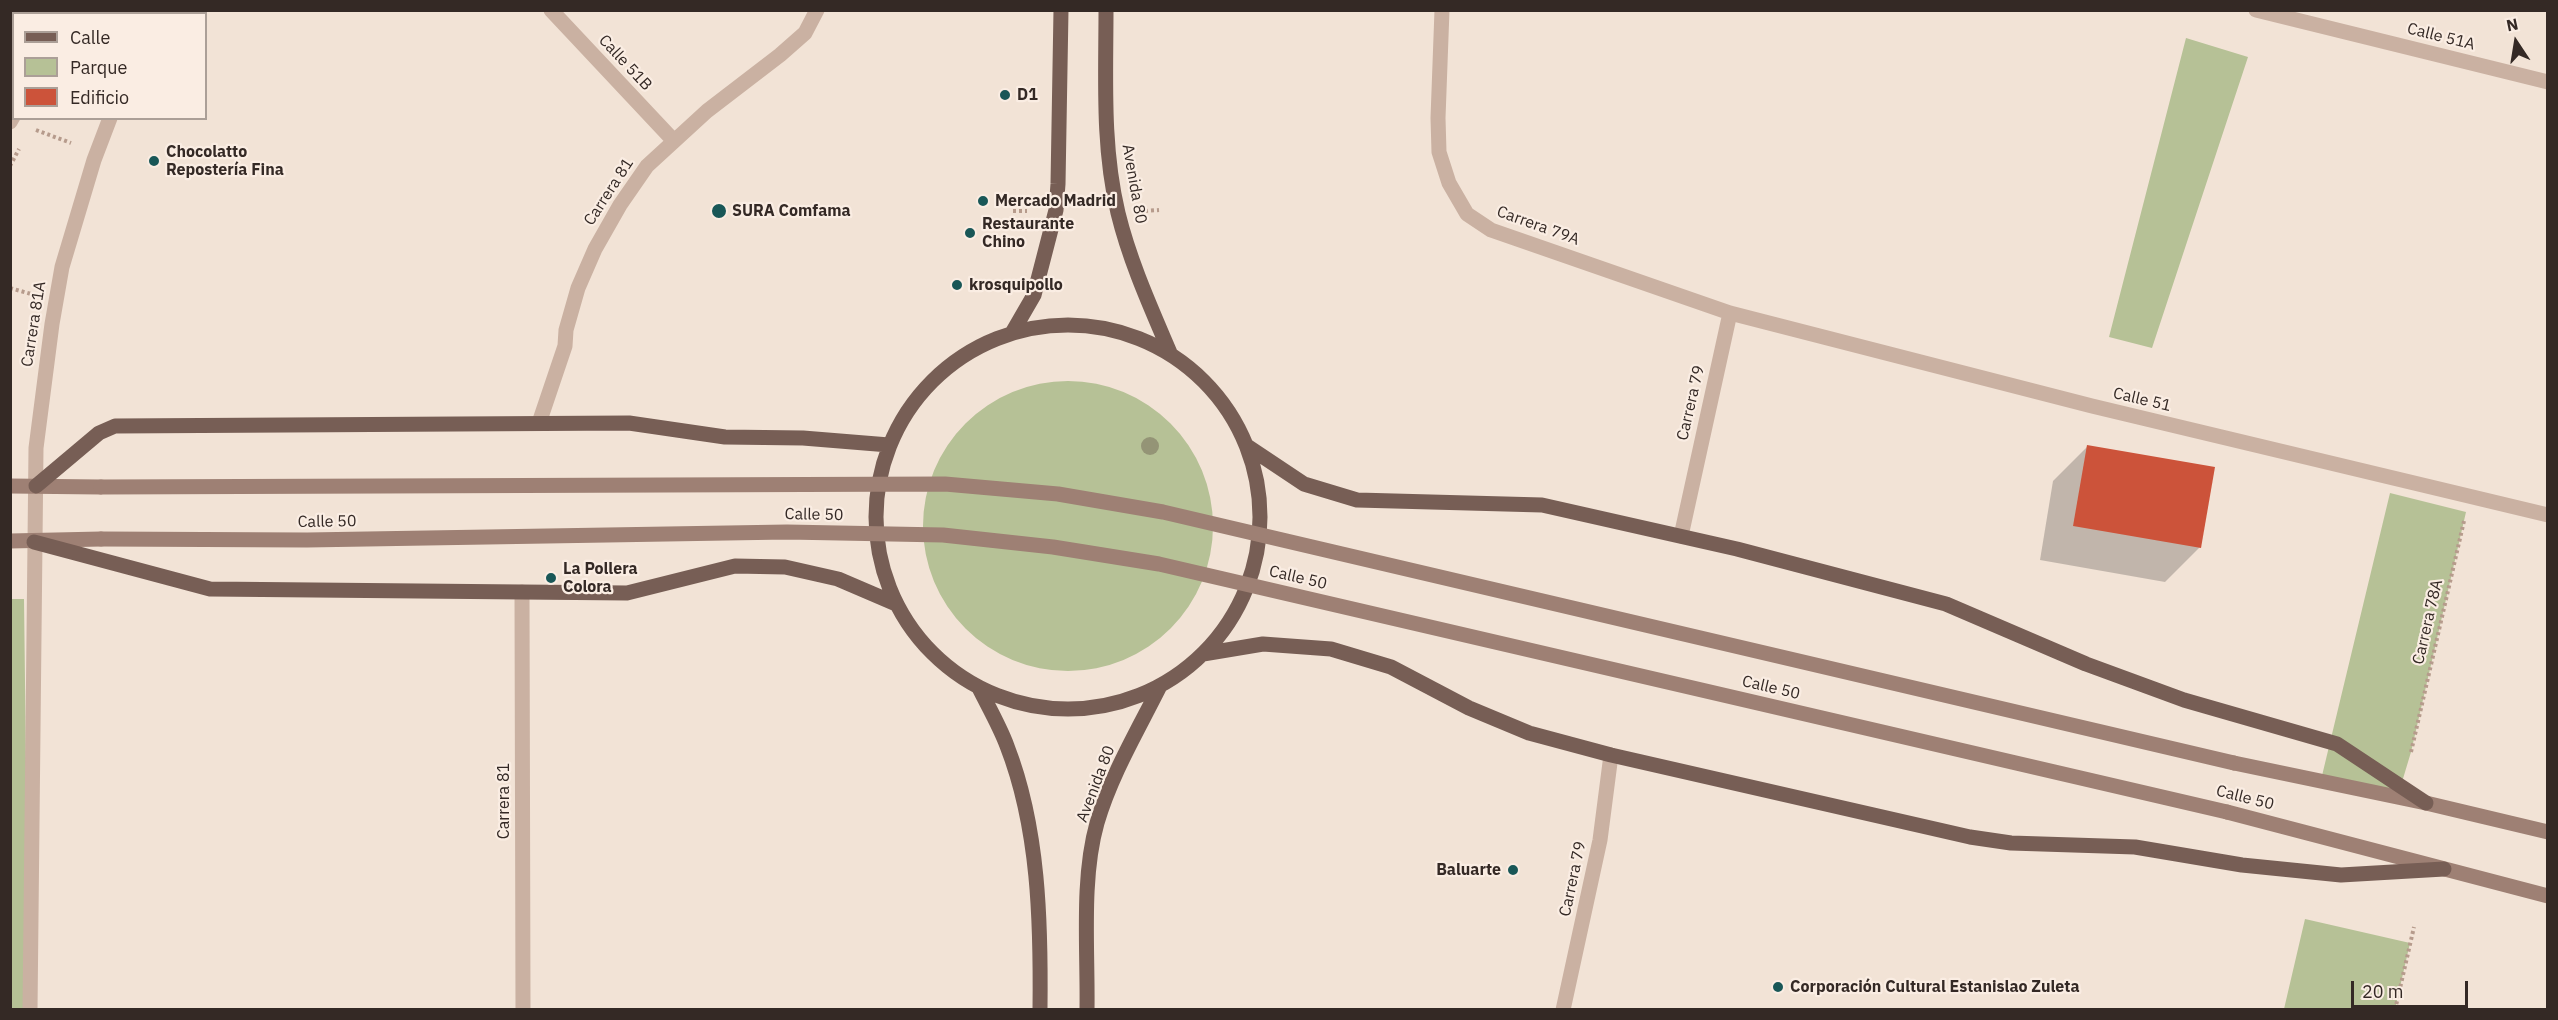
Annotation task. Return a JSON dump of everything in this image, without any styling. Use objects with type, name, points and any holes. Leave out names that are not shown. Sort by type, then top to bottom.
[{"type":"main road","points":[[1012,333],[1034,295],[1056,210],[1061,10]]},
{"type":"main road","name":"Avenida 80","points":[[1107,10],[1106,119],[1110,166],[1118,211],[1129,252],[1171,355]]},
{"type":"main road","points":[[1066,325],[1121,333],[1171,355],[1203,380],[1228,411],[1247,446],[1257,482],[1261,519],[1257,556],[1241,601],[1227,625],[1203,654],[1160,686],[1116,703],[1070,709],[1024,704],[979,688],[945,666],[916,637],[894,603],[877,551],[875,497],[889,445],[910,407],[938,375],[973,350],[1012,333],[1066,325]]},
{"type":"main road","points":[[36,486],[99,433],[115,426],[628,423],[725,437],[803,438],[889,445]]},
{"type":"main road","points":[[1247,446],[1304,484],[1356,500],[1542,506],[1681,536],[1946,604],[2086,664],[2174,696],[2337,744],[2426,803]]},
{"type":"main road","name":"Calle 50","points":[[10,486],[945,484],[1058,494],[1163,512],[2234,764],[2426,803],[2547,832]]},
{"type":"main road","name":"Calle 50","points":[[10,541],[307,540],[787,532],[943,535],[1053,547],[1159,564],[2228,812],[2547,896]]},
{"type":"main road","points":[[34,542],[210,589],[627,592],[735,566],[775,567],[838,579],[894,603]]},
{"type":"main road","points":[[1203,654],[1263,644],[1331,649],[1391,667],[1469,708],[1529,733],[1611,755],[1970,837],[2011,843],[2135,847],[2241,866],[2341,875],[2444,869]]},
{"type":"main road","name":"Avenida 80","points":[[1087,1010],[1089,867],[1098,822],[1121,763],[1160,686]]},
{"type":"main road","points":[[979,688],[1008,747],[1022,794],[1031,838],[1040,922],[1040,1010]]},
{"type":"street","name":"Calle 51B","points":[[551,10],[673,140]]},
{"type":"street","name":"Carrera 81","points":[[539,423],[565,346],[566,330],[578,288],[595,249],[646,166],[673,140],[805,33],[817,10]]},
{"type":"street","name":"Carrera 79A","points":[[1442,10],[1439,152],[1449,183],[1467,214],[1491,230],[1730,313]]},
{"type":"street","name":"Calle 51A","points":[[2256,10],[2547,82]]},
{"type":"street","name":"Carrera 81A","points":[[30,1010],[34,542],[38,426],[50,333],[62,267],[94,160],[109,120]]},
{"type":"street","name":"Calle 51","points":[[1730,313],[2092,406],[2547,515]]},
{"type":"street","name":"Carrera 79","points":[[1681,536],[1730,313]]},
{"type":"street","name":"Carrera 81","points":[[522,592],[523,1010]]},
{"type":"street","name":"Carrera 79","points":[[1563,1010],[1600,840],[1611,755]]},
{"type":"path","points":[[30,128],[78,146]]},
{"type":"path","points":[[10,288],[35,295]]},
{"type":"path","name":"Carrera 78A","points":[[2411,752],[2470,498]]},
{"type":"path","points":[[2395,1010],[2414,927]]},
{"type":"green space","points":[[2186,38],[2248,57],[2152,348],[2109,337]]},
{"type":"green space","points":[[1068,381],[1096,384],[1136,398],[1160,414],[1180,434],[1202,471],[1210,498],[1213,526],[1210,554],[1196,594],[1180,618],[1160,638],[1123,660],[1096,668],[1068,671],[1040,668],[1000,654],[976,638],[956,618],[934,581],[926,554],[923,526],[926,498],[940,458],[956,434],[976,414],[1013,392],[1040,384]]},
{"type":"green space","points":[[2390,493],[2466,512],[2411,752],[2396,802],[2320,784]]},
{"type":"green space","points":[[10,599],[24,599],[29,1009],[11,1010]]},
{"type":"green space","points":[[2305,919],[2410,943],[2395,1009],[2284,1009]]},
{"type":"building","points":[[2087,445],[2215,467],[2201,548],[2073,526]]},
{"type":"place","name":"D1","points":[[1005,95]]},
{"type":"place","name":"Chocolatto Repostería Fina","points":[[154,161]]},
{"type":"place","name":"Mercado Madrid","points":[[983,201]]},
{"type":"place","name":"SURA Comfama","points":[[719,211]]},
{"type":"place","name":"Restaurante Chino","points":[[970,233]]},
{"type":"place","name":"krosquipollo","points":[[957,285]]},
{"type":"place","name":"La Pollera Colora","points":[[551,578]]},
{"type":"place","name":"Baluarte","points":[[1513,870]]},
{"type":"place","name":"Corporación Cultural Estanislao Zuleta","points":[[1778,987]]}]
